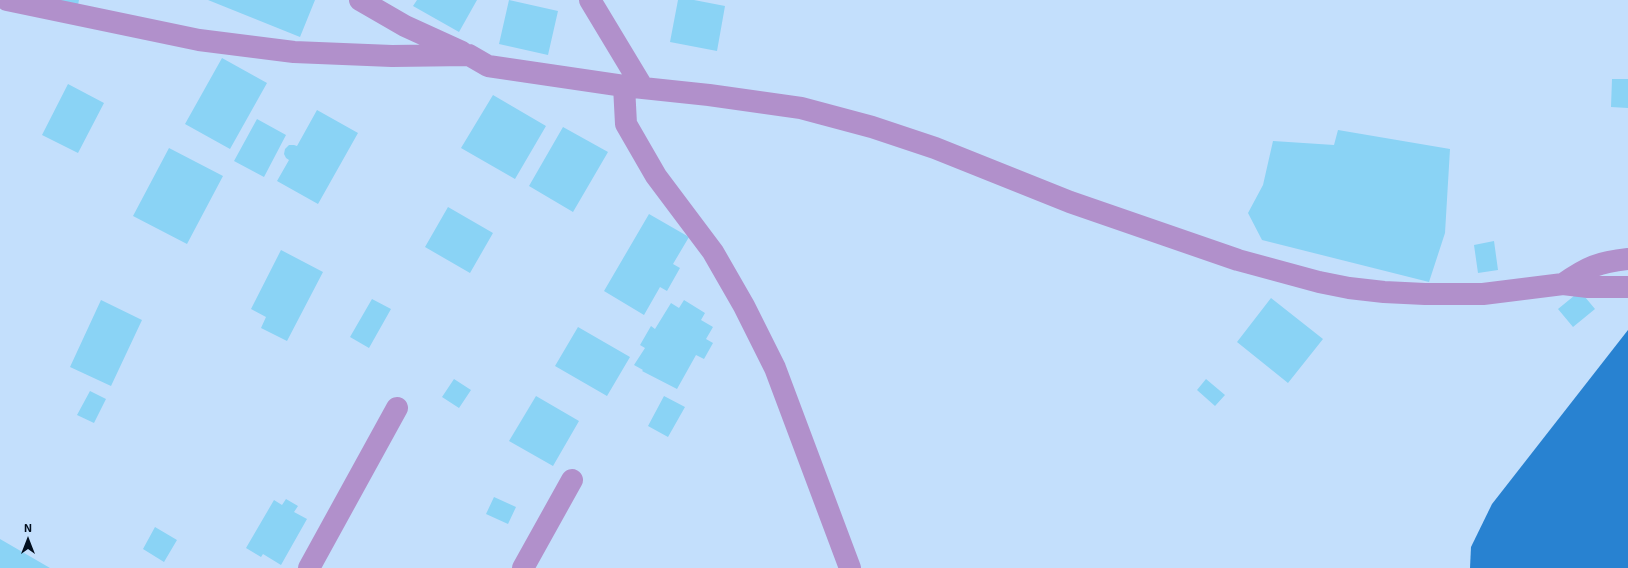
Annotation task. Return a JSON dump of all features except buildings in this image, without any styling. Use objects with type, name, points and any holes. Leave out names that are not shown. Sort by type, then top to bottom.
[{"type":"street","points":[[7,0],[199,40],[280,50],[392,56],[469,54]]},
{"type":"street","points":[[360,0],[405,26],[469,54],[488,66],[633,87],[709,95],[801,108],[872,127],[934,148],[1070,202],[1238,260],[1319,282],[1384,292],[1425,294],[1483,294],[1563,284],[1588,287],[1628,287]]},
{"type":"street","points":[[590,0],[633,87],[626,124],[656,176],[714,252],[744,306],[774,368],[850,568]]},
{"type":"street","points":[[1563,284],[1586,268],[1598,263],[1628,259]]},
{"type":"street","points":[[309,568],[397,408]]},
{"type":"street","points":[[523,568],[572,480]]},
{"type":"water","points":[[1628,330],[1628,568],[1470,568],[1471,547],[1492,504]]}]
